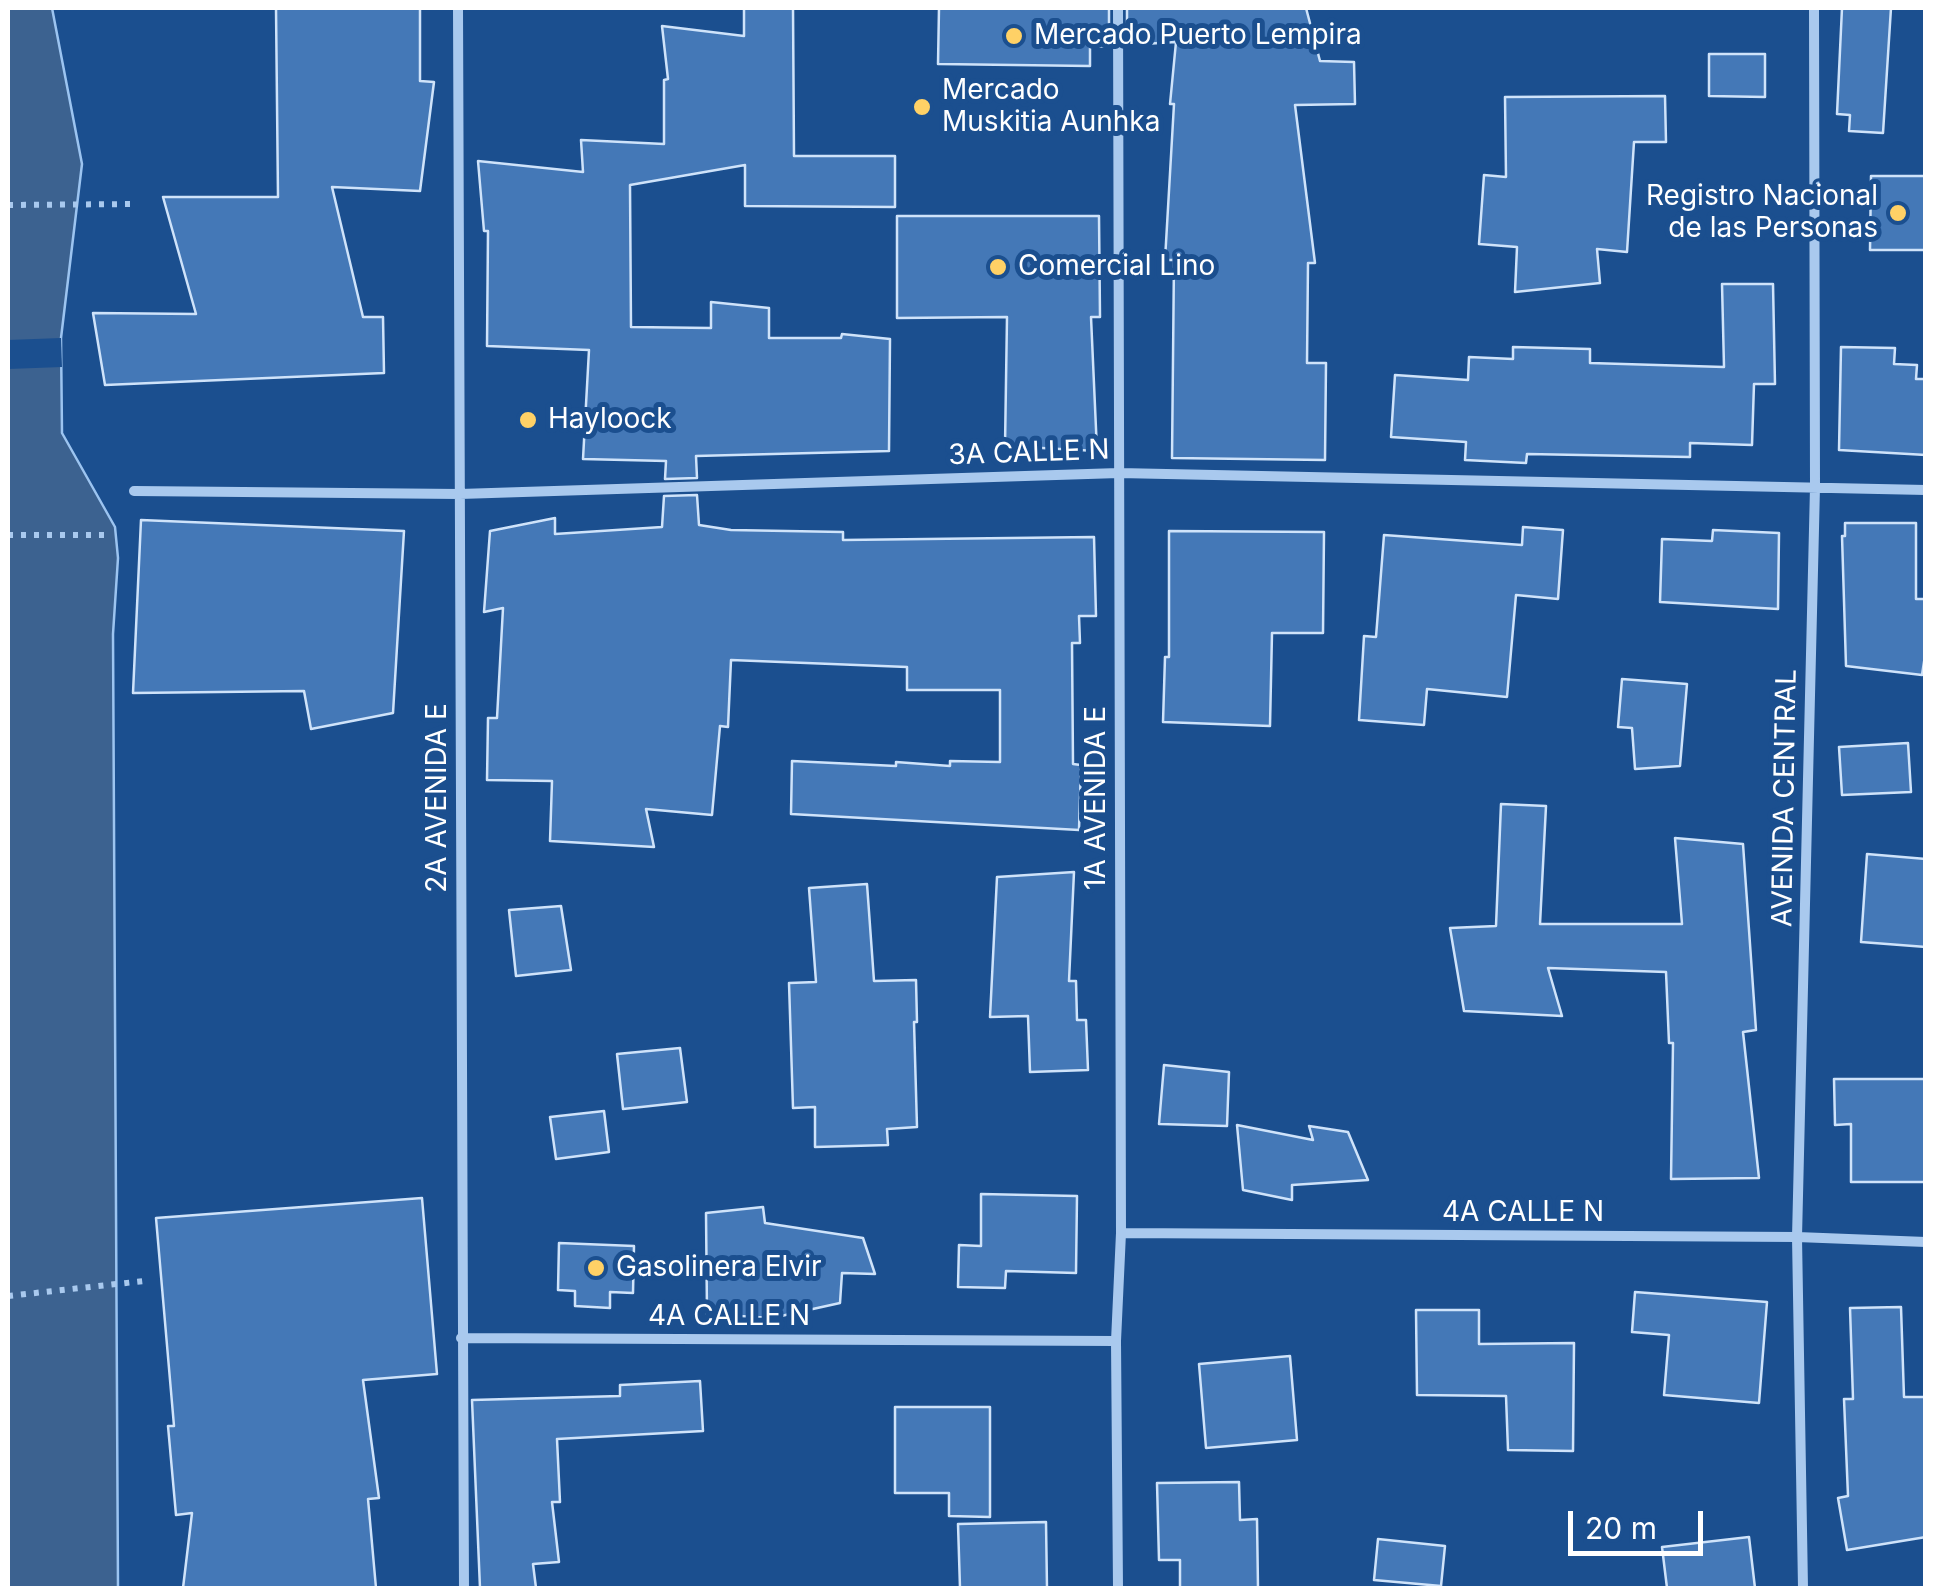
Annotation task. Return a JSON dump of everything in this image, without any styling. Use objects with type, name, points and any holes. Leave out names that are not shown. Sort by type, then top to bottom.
[{"type":"street","name":"2A AVENIDA E","points":[[458,8],[464,1588]]},
{"type":"street","name":"1A AVENIDA E","points":[[1118,8],[1118,1588]]},
{"type":"street","name":"AVENIDA CENTRAL","points":[[1803,1588],[1797,1238],[1814,487],[1814,8]]},
{"type":"street","name":"3A CALLE N","points":[[134,491],[460,494],[1119,472],[1926,490]]},
{"type":"street","name":"4A CALLE N","points":[[1121,1233],[1926,1242]]},
{"type":"street","name":"4A CALLE N","points":[[462,1338],[1116,1341]]},
{"type":"path","points":[[8,205],[138,204]]},
{"type":"path","points":[[8,534],[106,536]]},
{"type":"path","points":[[8,1296],[144,1281]]},
{"type":"water","points":[[8,8],[52,8],[82,164],[61,338],[62,433],[115,527],[118,558],[113,634],[118,1588],[8,1588]]},
{"type":"pier","points":[[61,338],[62,367],[8,369],[8,340]]},
{"type":"building","points":[[276,8],[420,8],[420,81],[434,82],[420,191],[332,187],[363,317],[383,317],[384,373],[105,385],[93,313],[196,314],[163,197],[278,197]]},
{"type":"building","points":[[744,8],[793,8],[794,156],[895,156],[895,207],[745,206],[745,165],[630,185],[631,327],[711,328],[711,302],[769,308],[769,338],[841,338],[842,334],[890,339],[889,451],[696,456],[697,478],[665,479],[666,461],[583,459],[589,350],[487,346],[488,231],[484,231],[478,161],[583,172],[581,140],[664,144],[664,80],[668,79],[662,26],[744,36]]},
{"type":"building","name":"Mercado Puerto Lempira","points":[[939,8],[1109,8],[1109,46],[1090,47],[1090,66],[938,64]]},
{"type":"building","points":[[1127,8],[1306,8],[1320,61],[1354,62],[1355,104],[1295,105],[1315,263],[1308,263],[1307,363],[1326,363],[1325,460],[1172,458],[1174,260],[1165,260],[1176,42],[1127,45]]},
{"type":"building","points":[[1842,8],[1891,8],[1883,133],[1849,131],[1850,115],[1837,114]]},
{"type":"building","points":[[1709,54],[1765,54],[1765,97],[1709,96]]},
{"type":"building","points":[[1665,96],[1666,142],[1634,142],[1627,252],[1597,249],[1600,283],[1515,292],[1517,247],[1479,244],[1484,175],[1506,177],[1505,97]]},
{"type":"building","name":"Registro Nacional de las Personas","points":[[1871,176],[1926,176],[1926,250],[1870,250]]},
{"type":"building","name":"Comercial Lino","points":[[897,216],[1099,216],[1100,317],[1091,317],[1097,451],[1005,446],[1007,317],[897,318]]},
{"type":"building","points":[[1722,284],[1773,284],[1775,384],[1754,384],[1752,445],[1690,443],[1690,457],[1527,454],[1526,463],[1465,460],[1466,442],[1391,437],[1395,375],[1468,380],[1469,357],[1513,359],[1513,347],[1590,349],[1590,363],[1724,367]]},
{"type":"building","points":[[1841,347],[1895,348],[1894,364],[1917,365],[1916,379],[1926,379],[1926,455],[1839,450]]},
{"type":"building","points":[[697,495],[699,525],[731,530],[843,532],[843,540],[1094,537],[1096,616],[1079,616],[1080,643],[1072,643],[1073,764],[1081,765],[1079,830],[791,814],[792,761],[896,766],[896,762],[950,766],[950,761],[1000,762],[1000,690],[907,690],[907,667],[731,660],[728,727],[720,726],[712,815],[646,809],[654,847],[550,841],[552,781],[487,780],[488,718],[497,718],[503,608],[484,612],[490,531],[555,518],[555,534],[662,527],[664,496]]},
{"type":"building","points":[[141,520],[404,531],[393,713],[311,729],[304,691],[133,693]]},
{"type":"building","points":[[1845,523],[1916,523],[1916,599],[1926,599],[1922,675],[1846,666],[1842,536]]},
{"type":"building","points":[[1523,527],[1563,530],[1558,599],[1516,595],[1507,697],[1427,689],[1424,725],[1359,720],[1364,636],[1376,637],[1384,535],[1522,545]]},
{"type":"building","points":[[1713,530],[1779,533],[1778,609],[1660,602],[1662,539],[1712,541]]},
{"type":"building","points":[[1169,531],[1324,532],[1323,633],[1272,633],[1270,726],[1163,722],[1165,657],[1169,657]]},
{"type":"building","points":[[1622,679],[1687,684],[1680,766],[1635,769],[1632,728],[1618,727]]},
{"type":"building","points":[[1908,743],[1911,792],[1842,795],[1839,747]]},
{"type":"building","points":[[1501,804],[1546,806],[1540,924],[1682,924],[1675,838],[1743,844],[1756,1030],[1743,1032],[1759,1178],[1671,1179],[1673,1043],[1669,1043],[1666,972],[1548,968],[1562,1016],[1464,1011],[1450,928],[1496,926]]},
{"type":"building","points":[[1867,854],[1926,859],[1926,947],[1861,942]]},
{"type":"building","points":[[1074,872],[1069,981],[1076,981],[1077,1020],[1086,1020],[1088,1070],[1030,1072],[1028,1016],[990,1017],[997,877]]},
{"type":"building","points":[[867,884],[874,981],[916,980],[917,1127],[887,1129],[888,1145],[815,1147],[815,1107],[793,1108],[789,983],[816,982],[809,888]]},
{"type":"building","points":[[561,906],[571,970],[516,976],[509,910]]},
{"type":"building","points":[[680,1048],[687,1102],[623,1109],[617,1054]]},
{"type":"building","points":[[1164,1065],[1229,1072],[1227,1126],[1159,1124]]},
{"type":"building","points":[[1834,1079],[1926,1079],[1926,1182],[1851,1182],[1851,1124],[1835,1125]]},
{"type":"building","points":[[604,1111],[609,1152],[556,1159],[550,1117]]},
{"type":"building","points":[[1237,1125],[1313,1140],[1309,1126],[1348,1132],[1368,1180],[1292,1185],[1292,1200],[1243,1190]]},
{"type":"building","points":[[981,1194],[1077,1196],[1076,1273],[1006,1271],[1005,1288],[958,1287],[959,1245],[981,1246]]},
{"type":"building","points":[[422,1198],[437,1374],[363,1380],[379,1498],[368,1499],[376,1588],[183,1588],[192,1513],[176,1515],[168,1426],[174,1426],[156,1218]]},
{"type":"building","points":[[763,1207],[765,1223],[863,1238],[875,1274],[842,1273],[840,1303],[772,1318],[707,1314],[706,1213]]},
{"type":"building","name":"Gasolinera Elvir","points":[[559,1243],[634,1246],[633,1293],[610,1292],[610,1308],[575,1306],[575,1291],[558,1290]]},
{"type":"building","points":[[1635,1292],[1767,1302],[1759,1403],[1664,1395],[1669,1335],[1632,1332]]},
{"type":"building","points":[[1901,1307],[1904,1397],[1926,1397],[1926,1537],[1847,1550],[1838,1498],[1848,1496],[1844,1399],[1853,1399],[1850,1308]]},
{"type":"building","points":[[1416,1310],[1479,1310],[1479,1344],[1574,1343],[1573,1451],[1508,1450],[1506,1396],[1417,1395]]},
{"type":"building","points":[[1290,1356],[1297,1440],[1206,1448],[1199,1364]]},
{"type":"building","points":[[700,1381],[703,1431],[557,1439],[560,1502],[552,1502],[559,1562],[533,1564],[536,1588],[480,1588],[472,1400],[620,1396],[620,1385]]},
{"type":"building","points":[[895,1407],[990,1407],[990,1517],[949,1516],[949,1493],[895,1493]]},
{"type":"building","points":[[1239,1482],[1240,1520],[1257,1519],[1258,1588],[1180,1588],[1180,1560],[1159,1560],[1157,1483]]},
{"type":"building","points":[[1046,1522],[1047,1588],[960,1588],[958,1524]]},
{"type":"building","points":[[1749,1537],[1755,1588],[1667,1588],[1662,1547]]},
{"type":"building","points":[[1378,1539],[1445,1546],[1441,1586],[1374,1580]]},
{"type":"place","name":"Mercado Puerto Lempira","points":[[1014,36]]},
{"type":"place","name":"Mercado Muskitia Aunhka","points":[[922,107]]},
{"type":"place","name":"Registro Nacional de las Personas","points":[[1898,213]]},
{"type":"place","name":"Comercial Lino","points":[[998,267]]},
{"type":"place","name":"Hayloock","points":[[528,420]]},
{"type":"place","name":"Gasolinera Elvir","points":[[596,1268]]}]
